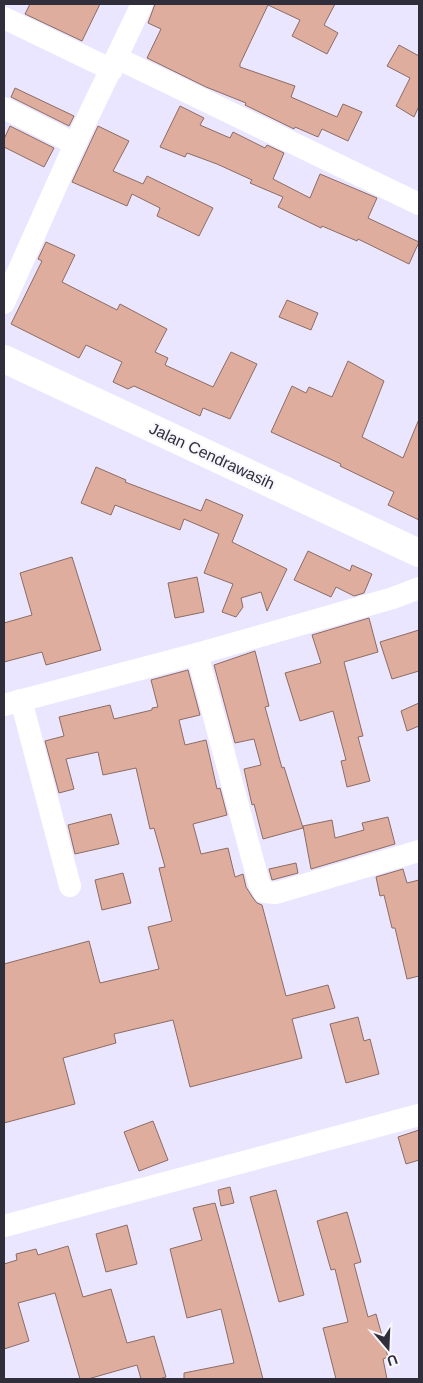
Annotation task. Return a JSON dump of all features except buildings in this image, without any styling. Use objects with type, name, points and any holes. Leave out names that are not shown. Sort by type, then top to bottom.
[{"type":"main road","name":"Jalan Cendrawasih","points":[[4,359],[419,553]]},
{"type":"main road","name":"Jalan Cendrawasih","points":[[4,380],[419,567]]},
{"type":"street","points":[[4,303],[75,144],[142,4]]},
{"type":"street","points":[[4,18],[114,64],[419,204]]},
{"type":"street","points":[[4,108],[75,144]]},
{"type":"street","points":[[70,886],[13,702],[197,654],[393,598],[419,588]]},
{"type":"street","points":[[197,654],[259,883],[264,892],[276,893],[419,851]]},
{"type":"street","points":[[4,1226],[419,1115]]}]
